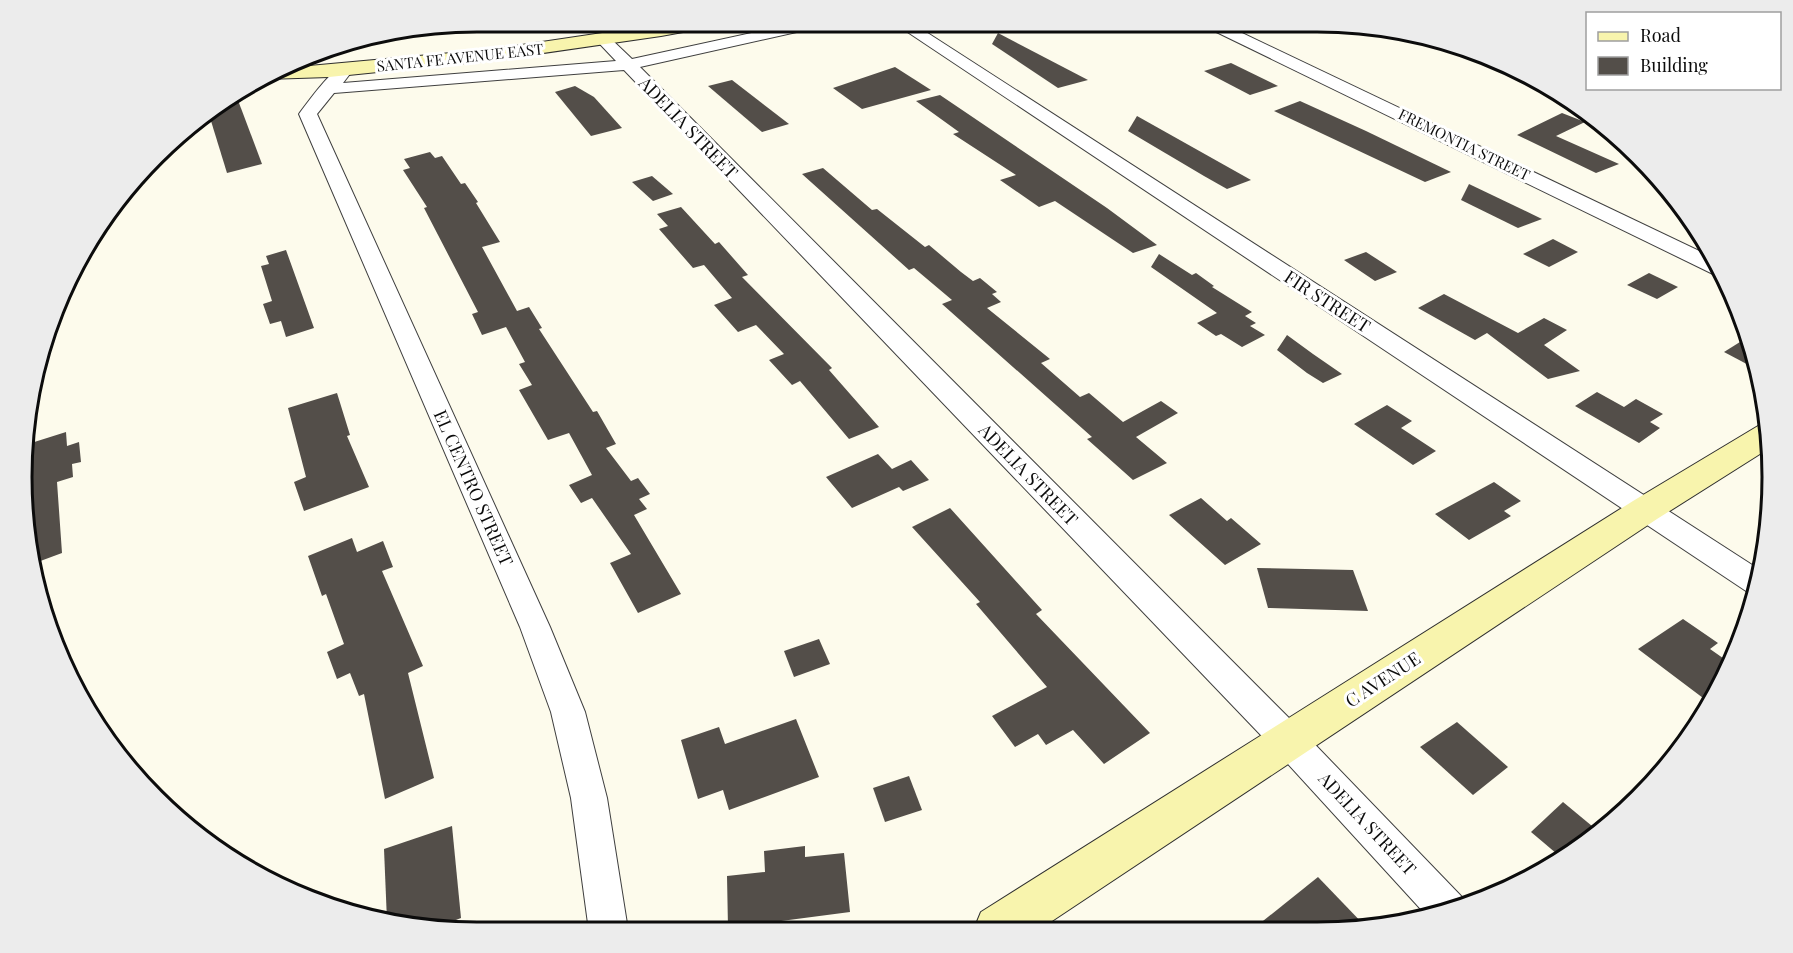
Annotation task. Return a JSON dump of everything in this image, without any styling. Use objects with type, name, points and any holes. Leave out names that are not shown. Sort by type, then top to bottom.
[{"type":"street","name":"SANTA FE AVENUE EAST","points":[[283,76],[336,80],[655,32]]},
{"type":"street","points":[[336,80],[627,65],[778,32]]},
{"type":"street","name":"FIR STREET","points":[[915,32],[1749,578]]},
{"type":"street","name":"FREMONTIA STREET","points":[[1228,32],[1706,262]]},
{"type":"street","name":"ADELIA STREET","points":[[605,41],[1289,741],[1441,903]]},
{"type":"street","name":"EL CENTRO STREET","points":[[336,80],[308,114],[535,627],[568,712],[589,798],[608,922]]},
{"type":"street","name":"C AVENUE","points":[[1009,922],[1645,510],[1760,439]]},
{"type":"building","points":[[998,33],[1088,80],[1058,88],[992,44]]},
{"type":"building","points":[[1231,63],[1278,86],[1250,95],[1204,71]]},
{"type":"building","points":[[895,67],[931,90],[862,109],[833,88]]},
{"type":"building","points":[[732,80],[789,124],[762,132],[708,86]]},
{"type":"building","points":[[575,86],[594,97],[622,128],[591,136],[555,92]]},
{"type":"building","points":[[940,95],[1107,208],[1157,245],[1133,253],[1055,201],[1039,207],[1000,180],[1016,175],[953,134],[959,132],[916,101]]},
{"type":"building","points":[[238,101],[262,164],[227,173],[211,121]]},
{"type":"building","points":[[1300,101],[1451,172],[1425,182],[1274,111]]},
{"type":"building","points":[[1562,113],[1585,122],[1556,136],[1619,164],[1596,173],[1517,135]]},
{"type":"building","points":[[1137,116],[1251,180],[1227,189],[1128,131]]},
{"type":"building","points":[[430,152],[435,158],[442,156],[461,184],[465,183],[478,202],[476,203],[500,242],[482,247],[517,311],[529,307],[542,328],[539,329],[593,412],[597,411],[616,444],[606,448],[631,481],[638,478],[650,494],[639,499],[647,509],[634,515],[681,594],[638,613],[610,563],[631,554],[592,498],[581,503],[569,485],[592,475],[569,433],[548,440],[519,390],[532,385],[519,364],[525,362],[506,327],[482,335],[472,314],[478,312],[424,208],[427,207],[403,170],[410,168],[404,159]]},
{"type":"building","points":[[823,168],[872,210],[877,209],[925,247],[929,245],[973,281],[980,278],[997,292],[992,294],[1001,302],[987,308],[1050,359],[1041,363],[1080,397],[1089,393],[1123,422],[1161,401],[1178,413],[1136,437],[1167,463],[1133,480],[1087,439],[1092,437],[942,304],[952,300],[914,268],[909,270],[802,174]]},
{"type":"building","points":[[652,176],[673,194],[653,201],[632,182]]},
{"type":"building","points":[[1469,184],[1542,219],[1518,228],[1461,200]]},
{"type":"building","points":[[681,207],[715,244],[719,242],[748,275],[742,277],[832,368],[829,370],[879,427],[849,439],[800,381],[792,385],[769,360],[784,354],[756,325],[738,332],[714,305],[732,298],[704,265],[693,268],[659,229],[668,226],[657,214]]},
{"type":"building","points":[[1553,239],[1578,252],[1549,267],[1523,254]]},
{"type":"building","points":[[286,250],[314,328],[286,337],[281,321],[270,324],[263,304],[272,301],[261,266],[269,264],[266,256]]},
{"type":"building","points":[[1366,252],[1397,272],[1375,281],[1344,260]]},
{"type":"building","points":[[1159,254],[1192,275],[1196,273],[1214,286],[1212,287],[1252,312],[1245,316],[1256,323],[1250,326],[1265,335],[1242,347],[1221,334],[1216,336],[1197,323],[1217,313],[1151,267]]},
{"type":"building","points":[[1649,273],[1678,287],[1657,299],[1627,285]]},
{"type":"building","points":[[1444,294],[1518,333],[1544,318],[1567,330],[1544,345],[1580,371],[1548,379],[1487,333],[1475,340],[1418,308]]},
{"type":"building","points":[[1287,335],[1342,374],[1323,383],[1307,373],[1277,350]]},
{"type":"building","points":[[1740,342],[1747,364],[1724,352]]},
{"type":"building","points":[[1597,392],[1624,407],[1636,399],[1663,414],[1650,422],[1660,428],[1639,443],[1575,406]]},
{"type":"building","points":[[337,393],[350,435],[347,436],[369,487],[304,511],[294,482],[306,477],[288,408]]},
{"type":"building","points":[[1387,405],[1412,421],[1401,428],[1436,451],[1413,465],[1354,424]]},
{"type":"building","points":[[66,432],[67,446],[79,442],[81,462],[72,464],[73,477],[57,482],[62,553],[40,561],[32,506],[32,443]]},
{"type":"building","points":[[878,454],[892,469],[911,460],[929,480],[903,491],[899,487],[852,508],[826,477]]},
{"type":"building","points":[[1494,482],[1521,501],[1504,511],[1511,516],[1469,540],[1435,514]]},
{"type":"building","points":[[1201,498],[1227,521],[1231,518],[1261,544],[1225,565],[1169,515]]},
{"type":"building","points":[[950,508],[1042,610],[1036,614],[1150,733],[1104,764],[1073,730],[1046,745],[1038,734],[1015,747],[992,716],[1047,687],[976,604],[980,602],[912,527]]},
{"type":"building","points":[[352,538],[357,552],[383,541],[393,567],[382,571],[423,666],[408,673],[434,778],[385,799],[364,694],[359,696],[350,673],[337,679],[327,652],[344,644],[326,594],[322,596],[308,556]]},
{"type":"building","points":[[1257,568],[1353,570],[1368,611],[1268,608]]},
{"type":"building","points":[[1683,619],[1718,643],[1710,649],[1723,658],[1703,698],[1638,649]]},
{"type":"building","points":[[819,639],[830,664],[794,677],[784,651]]},
{"type":"building","points":[[796,719],[819,777],[729,810],[723,790],[698,799],[681,740],[719,727],[725,744]]},
{"type":"building","points":[[1457,722],[1508,767],[1473,795],[1420,747]]},
{"type":"building","points":[[909,776],[922,810],[885,822],[873,788]]},
{"type":"building","points":[[1563,802],[1592,826],[1555,852],[1531,832]]},
{"type":"building","points":[[452,826],[461,918],[447,921],[387,912],[384,849]]},
{"type":"building","points":[[805,846],[805,857],[844,853],[850,912],[774,922],[728,922],[727,876],[765,872],[764,851]]},
{"type":"building","points":[[1318,877],[1359,920],[1316,922],[1262,922]]}]
